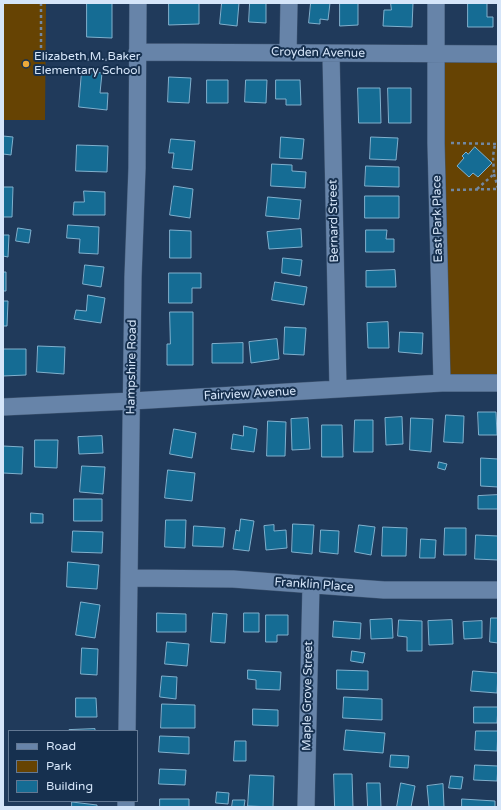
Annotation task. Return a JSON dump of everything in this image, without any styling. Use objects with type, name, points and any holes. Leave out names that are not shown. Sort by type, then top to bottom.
[{"type":"street","name":"Hampshire Road","points":[[128,730],[133,277],[137,168],[138,3]]},
{"type":"street","points":[[288,53],[289,3]]},
{"type":"street","name":"East Park Place","points":[[436,3],[436,143],[442,383]]},
{"type":"street","name":"Croyden Avenue","points":[[137,52],[498,54]]},
{"type":"street","name":"Bernard Street","points":[[331,54],[338,389]]},
{"type":"street","name":"Fairview Avenue","points":[[3,407],[442,383],[498,383]]},
{"type":"street","name":"Franklin Place","points":[[130,578],[233,579],[384,590],[498,590]]},
{"type":"street","name":"Maple Grove Street","points":[[306,807],[311,585]]},
{"type":"path","points":[[41,3],[41,58],[121,60]]},
{"type":"path","points":[[436,143],[497,144],[493,156],[494,174],[498,188],[437,190]]},
{"type":"path","points":[[477,189],[494,174]]},
{"type":"green space","name":"Elizabeth M. Baker Elementary School","points":[[3,3],[46,3],[45,120],[3,120]]},
{"type":"green space","points":[[436,54],[498,54],[498,383],[442,383]]},
{"type":"building","points":[[87,3],[112,3],[112,38],[87,37]]},
{"type":"building","points":[[169,3],[199,3],[199,24],[169,25]]},
{"type":"building","points":[[222,3],[239,3],[237,26],[220,24]]},
{"type":"building","points":[[250,3],[266,3],[266,23],[249,22]]},
{"type":"building","points":[[311,3],[330,3],[328,20],[320,19],[320,24],[309,23]]},
{"type":"building","points":[[340,3],[358,3],[358,25],[340,26]]},
{"type":"building","points":[[391,3],[413,3],[412,27],[383,26],[384,10],[391,10]]},
{"type":"building","points":[[468,3],[487,3],[487,17],[493,17],[493,27],[468,27]]},
{"type":"building","points":[[82,71],[102,73],[100,93],[108,93],[107,110],[79,107]]},
{"type":"building","points":[[169,77],[191,78],[189,103],[168,102]]},
{"type":"building","points":[[207,80],[228,80],[228,103],[207,103]]},
{"type":"building","points":[[246,80],[267,80],[266,103],[245,102]]},
{"type":"building","points":[[276,80],[300,80],[301,105],[286,105],[286,99],[276,99]]},
{"type":"building","points":[[358,88],[380,88],[381,123],[359,123]]},
{"type":"building","points":[[388,88],[411,88],[411,123],[389,123]]},
{"type":"building","points":[[3,136],[13,137],[11,155],[3,154]]},
{"type":"building","points":[[281,137],[304,139],[302,159],[280,158]]},
{"type":"building","points":[[371,137],[398,138],[396,160],[370,159]]},
{"type":"building","points":[[171,139],[195,141],[192,170],[172,168],[174,153],[169,153]]},
{"type":"building","points":[[77,145],[108,146],[107,172],[76,171]]},
{"type":"building","points":[[475,147],[492,163],[478,177],[473,173],[469,177],[457,166],[464,158],[462,156],[466,152],[468,154]]},
{"type":"building","points":[[272,164],[292,165],[292,171],[306,172],[305,188],[271,186]]},
{"type":"building","points":[[366,166],[399,167],[399,187],[365,186]]},
{"type":"building","points":[[174,186],[193,189],[190,218],[170,215]]},
{"type":"building","points":[[3,187],[13,187],[12,217],[3,217]]},
{"type":"building","points":[[84,191],[105,192],[105,215],[73,215],[74,202],[84,202]]},
{"type":"building","points":[[365,196],[399,196],[399,218],[365,218]]},
{"type":"building","points":[[268,197],[301,200],[299,219],[266,216]]},
{"type":"building","points":[[68,225],[99,227],[98,254],[79,253],[80,239],[67,238]]},
{"type":"building","points":[[18,228],[31,230],[29,243],[16,241]]},
{"type":"building","points":[[301,229],[302,247],[269,249],[267,232]]},
{"type":"building","points":[[170,230],[191,231],[191,258],[170,258]]},
{"type":"building","points":[[366,230],[387,230],[386,239],[394,239],[394,252],[366,252]]},
{"type":"building","points":[[3,235],[9,235],[8,257],[3,256]]},
{"type":"building","points":[[283,258],[302,260],[300,276],[282,273]]},
{"type":"building","points":[[85,265],[104,267],[101,287],[83,284]]},
{"type":"building","points":[[395,270],[396,287],[366,287],[366,271]]},
{"type":"building","points":[[3,272],[6,272],[6,291],[3,291]]},
{"type":"building","points":[[169,273],[201,273],[201,288],[192,288],[192,303],[169,303]]},
{"type":"building","points":[[275,282],[307,287],[304,305],[272,300]]},
{"type":"building","points":[[88,295],[105,298],[101,323],[74,319],[76,310],[86,311]]},
{"type":"building","points":[[3,301],[8,301],[7,326],[3,326]]},
{"type":"building","points":[[170,312],[193,312],[193,365],[167,365],[167,344],[170,344]]},
{"type":"building","points":[[388,322],[389,348],[368,348],[367,323]]},
{"type":"building","points":[[285,327],[306,328],[304,355],[284,354]]},
{"type":"building","points":[[400,332],[423,333],[422,354],[399,352]]},
{"type":"building","points":[[277,339],[279,359],[251,363],[249,342]]},
{"type":"building","points":[[243,343],[243,363],[212,363],[212,344]]},
{"type":"building","points":[[38,346],[65,347],[64,374],[37,372]]},
{"type":"building","points":[[3,349],[26,349],[26,375],[3,376]]},
{"type":"building","points":[[478,412],[496,412],[497,435],[479,435]]},
{"type":"building","points":[[446,415],[464,416],[463,443],[444,442]]},
{"type":"building","points":[[402,417],[403,444],[386,445],[385,418]]},
{"type":"building","points":[[308,418],[310,449],[292,450],[291,419]]},
{"type":"building","points":[[411,418],[433,419],[431,452],[410,450]]},
{"type":"building","points":[[355,420],[373,420],[373,452],[354,452]]},
{"type":"building","points":[[268,421],[286,422],[285,456],[267,456]]},
{"type":"building","points":[[322,425],[342,425],[343,457],[322,457]]},
{"type":"building","points":[[244,426],[257,429],[254,452],[231,449],[233,434],[243,436]]},
{"type":"building","points":[[174,429],[196,433],[192,458],[170,454]]},
{"type":"building","points":[[102,436],[103,453],[79,454],[78,437]]},
{"type":"building","points":[[35,440],[58,440],[57,468],[35,467]]},
{"type":"building","points":[[3,446],[23,447],[22,474],[3,473]]},
{"type":"building","points":[[481,458],[498,459],[498,487],[481,486]]},
{"type":"building","points":[[439,462],[447,464],[445,470],[438,468]]},
{"type":"building","points":[[82,466],[105,467],[103,494],[80,492]]},
{"type":"building","points":[[168,470],[195,473],[192,501],[165,498]]},
{"type":"building","points":[[498,495],[498,509],[478,509],[478,496]]},
{"type":"building","points":[[74,499],[102,499],[102,521],[74,521]]},
{"type":"building","points":[[31,513],[43,514],[43,523],[31,523]]},
{"type":"building","points":[[241,519],[254,521],[249,551],[233,549],[236,530],[239,531]]},
{"type":"building","points":[[166,520],[186,520],[185,548],[165,547]]},
{"type":"building","points":[[293,524],[314,525],[312,554],[292,552]]},
{"type":"building","points":[[274,525],[274,531],[286,530],[287,548],[266,550],[264,526]]},
{"type":"building","points":[[359,525],[375,527],[371,555],[355,552]]},
{"type":"building","points":[[194,526],[225,528],[223,547],[193,546]]},
{"type":"building","points":[[383,527],[407,528],[406,556],[382,556]]},
{"type":"building","points":[[445,528],[466,528],[466,555],[444,555]]},
{"type":"building","points":[[321,530],[339,531],[338,554],[320,552]]},
{"type":"building","points":[[73,531],[103,532],[102,553],[72,552]]},
{"type":"building","points":[[476,535],[498,536],[498,560],[475,559]]},
{"type":"building","points":[[421,539],[436,540],[435,558],[420,558]]},
{"type":"building","points":[[68,562],[99,565],[97,589],[67,587]]},
{"type":"building","points":[[81,602],[100,605],[95,638],[76,635]]},
{"type":"building","points":[[157,613],[186,614],[186,632],[157,632]]},
{"type":"building","points":[[213,613],[227,614],[225,643],[211,642]]},
{"type":"building","points":[[244,613],[259,613],[259,632],[244,632]]},
{"type":"building","points":[[266,615],[288,615],[288,635],[277,635],[277,642],[266,642]]},
{"type":"building","points":[[491,618],[498,618],[498,643],[490,642]]},
{"type":"building","points":[[392,619],[393,638],[371,639],[370,620]]},
{"type":"building","points":[[399,620],[422,621],[422,651],[407,651],[407,637],[398,636]]},
{"type":"building","points":[[452,620],[453,644],[429,645],[428,621]]},
{"type":"building","points":[[334,621],[361,623],[360,639],[333,637]]},
{"type":"building","points":[[482,621],[482,638],[464,639],[463,622]]},
{"type":"building","points":[[167,642],[189,644],[187,666],[165,664]]},
{"type":"building","points":[[82,648],[98,649],[97,675],[81,674]]},
{"type":"building","points":[[352,651],[365,653],[363,663],[351,661]]},
{"type":"building","points":[[248,670],[281,672],[280,690],[256,689],[256,680],[248,679]]},
{"type":"building","points":[[337,670],[368,671],[368,690],[337,689]]},
{"type":"building","points":[[473,671],[498,673],[497,693],[471,691]]},
{"type":"building","points":[[162,676],[177,677],[176,699],[160,697]]},
{"type":"building","points":[[344,697],[382,699],[382,720],[343,718]]},
{"type":"building","points":[[76,698],[96,698],[97,717],[76,717]]},
{"type":"building","points":[[162,704],[195,705],[195,728],[161,728]]},
{"type":"building","points":[[474,707],[498,707],[497,723],[474,723]]},
{"type":"building","points":[[253,709],[278,710],[278,726],[253,725]]},
{"type":"building","points":[[95,729],[95,730],[69,730]]},
{"type":"building","points":[[346,730],[385,733],[383,753],[344,750]]},
{"type":"building","points":[[476,731],[498,731],[497,751],[475,750]]},
{"type":"building","points":[[160,736],[189,737],[189,754],[159,752]]},
{"type":"building","points":[[235,741],[246,741],[246,761],[234,761]]},
{"type":"building","points":[[391,755],[409,756],[408,768],[390,767]]},
{"type":"building","points":[[475,765],[498,766],[497,781],[474,780]]},
{"type":"building","points":[[160,769],[186,770],[185,785],[159,784]]},
{"type":"building","points":[[334,774],[352,774],[353,807],[335,807]]},
{"type":"building","points":[[250,775],[274,776],[273,807],[248,806]]},
{"type":"building","points":[[451,776],[463,777],[461,789],[449,788]]},
{"type":"building","points":[[367,783],[380,783],[381,807],[368,807]]},
{"type":"building","points":[[401,783],[415,786],[411,807],[397,807]]},
{"type":"building","points":[[443,784],[444,807],[429,807],[427,786]]},
{"type":"building","points":[[217,792],[229,793],[228,804],[216,803]]},
{"type":"building","points":[[160,799],[189,799],[189,807],[160,807]]},
{"type":"building","points":[[462,799],[495,801],[495,807],[462,807]]},
{"type":"building","points":[[233,800],[245,800],[244,807],[232,807]]},
{"type":"building","points":[[72,802],[97,805],[97,807],[72,807]]},
{"type":"place","name":"Elizabeth M. Baker Elementary School","points":[[26,64]]}]
